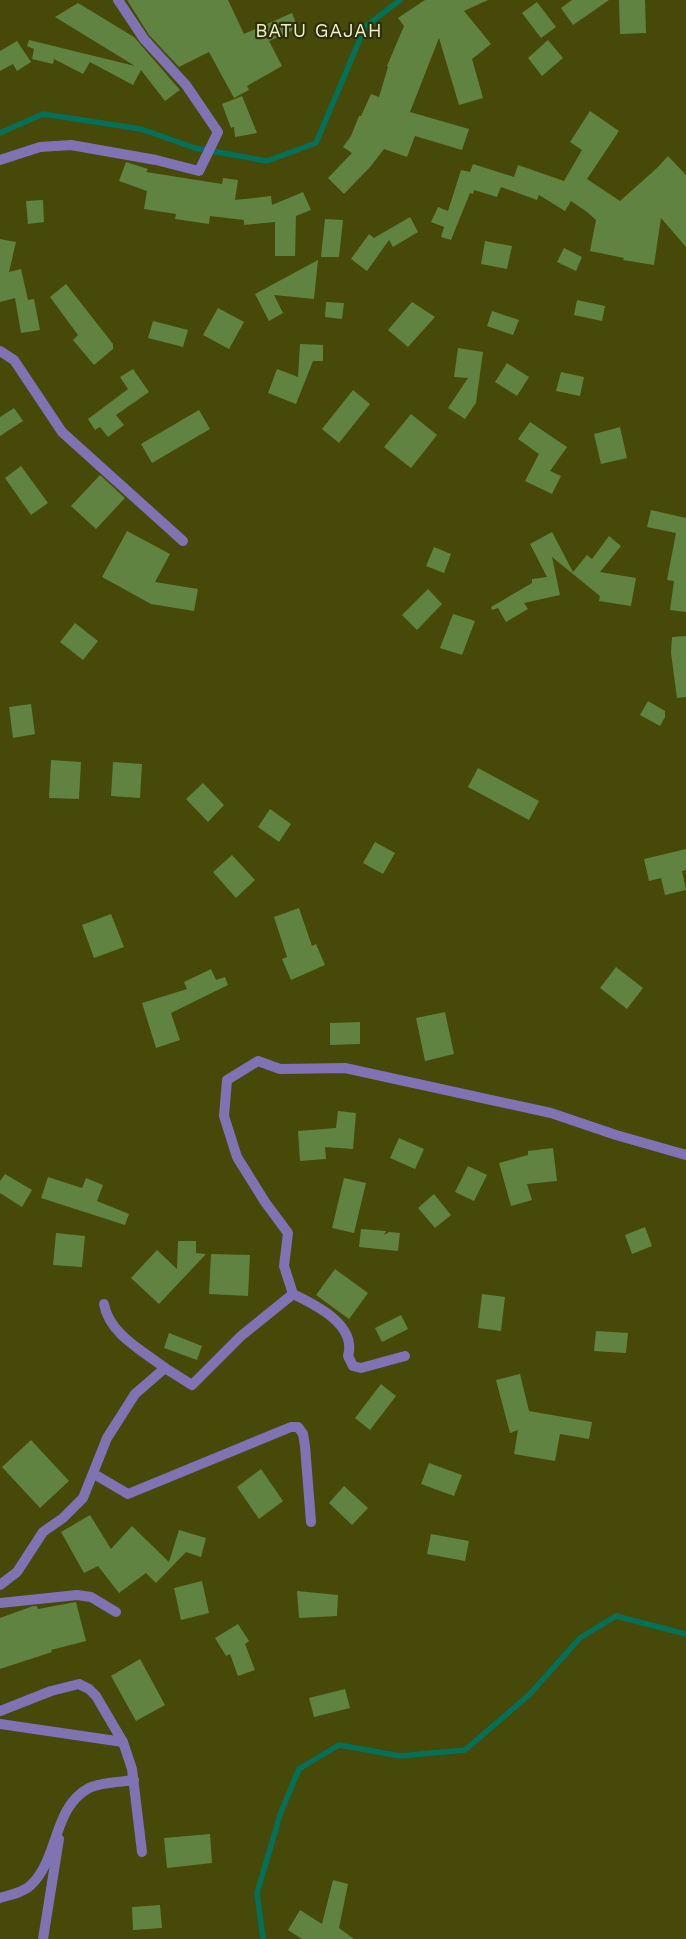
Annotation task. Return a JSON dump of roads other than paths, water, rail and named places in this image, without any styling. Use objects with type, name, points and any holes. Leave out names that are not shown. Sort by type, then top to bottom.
[{"type":"street","points":[[0,160],[40,146],[71,146],[147,159],[199,171],[218,132],[186,86],[144,39],[118,0]]},
{"type":"street","points":[[0,351],[14,360],[62,432],[183,541]]},
{"type":"street","points":[[405,1356],[361,1368],[353,1366],[348,1356],[349,1340],[339,1325],[325,1311],[293,1294],[284,1266],[288,1233],[237,1157],[224,1116],[227,1080],[258,1061],[280,1069],[345,1068],[551,1113],[616,1135],[686,1155]]},
{"type":"street","points":[[104,1304],[106,1317],[114,1328],[165,1368],[192,1385],[240,1336],[293,1294]]},
{"type":"street","points":[[0,1585],[16,1572],[43,1532],[63,1518],[83,1498],[107,1438],[135,1394],[165,1368]]},
{"type":"street","points":[[94,1474],[128,1494],[291,1427],[298,1427],[304,1440],[311,1522]]},
{"type":"street","points":[[0,1604],[77,1595],[91,1597],[116,1612]]},
{"type":"street","points":[[0,1711],[50,1691],[79,1684],[89,1689],[96,1696],[123,1742],[134,1780],[142,1852]]},
{"type":"street","points":[[0,1724],[123,1742]]},
{"type":"street","points":[[0,1898],[31,1886],[40,1873],[70,1804],[90,1787],[134,1780]]},
{"type":"street","points":[[43,1939],[46,1912],[63,1821]]},
{"type":"waterway","points":[[0,133],[43,114],[141,129],[195,148],[267,161],[316,143],[365,27],[400,0]]},
{"type":"waterway","points":[[263,1939],[257,1893],[281,1812],[299,1769],[339,1745],[400,1756],[465,1750],[529,1695],[580,1638],[616,1616],[686,1634]]},
{"type":"district","name":"BATU GAJAH","points":[[319,30]]}]
